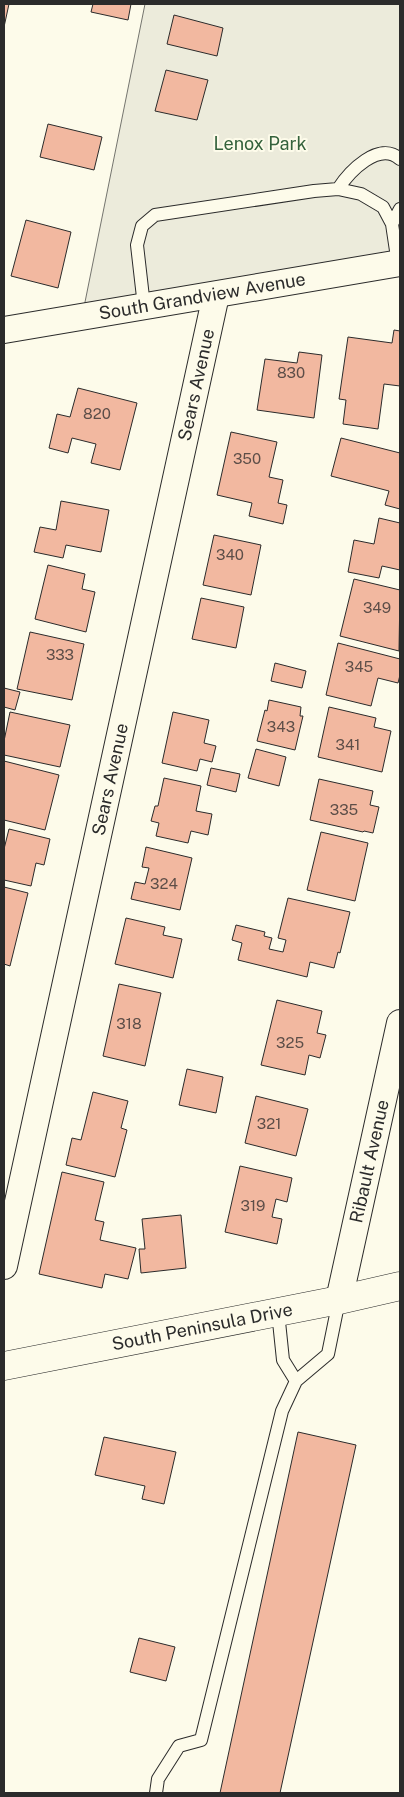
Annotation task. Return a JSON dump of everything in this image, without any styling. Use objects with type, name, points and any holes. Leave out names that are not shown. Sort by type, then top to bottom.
[{"type":"main road","name":"South Peninsula Drive","points":[[4,1366],[339,1300],[400,1286]]},
{"type":"street","name":"South Grandview Avenue","points":[[4,330],[399,264]]},
{"type":"street","name":"Sears Avenue","points":[[4,1266],[216,294]]},
{"type":"street","name":"Ribault Avenue","points":[[339,1300],[400,1023]]},
{"type":"lane","points":[[338,189],[345,178],[360,164],[377,154],[395,155],[400,159]]},
{"type":"lane","points":[[144,306],[137,245],[142,226],[155,215],[338,189],[361,194],[383,208],[392,224],[399,264]]},
{"type":"lane","points":[[392,224],[400,208]]},
{"type":"lane","points":[[156,1793],[158,1779],[180,1746],[201,1740],[282,1411],[296,1380],[328,1354],[339,1300]]},
{"type":"lane","points":[[278,1312],[283,1360],[296,1380]]},
{"type":"green space","name":"Lenox Park","points":[[145,4],[400,4],[400,263],[82,317]]},
{"type":"building","points":[[4,4],[9,4],[4,27]]},
{"type":"building","points":[[93,4],[131,4],[128,20],[91,12]]},
{"type":"building","points":[[174,15],[223,28],[217,56],[167,44]]},
{"type":"building","points":[[166,70],[208,80],[197,120],[155,111]]},
{"type":"building","points":[[48,124],[102,137],[94,170],[40,157]]},
{"type":"building","points":[[26,220],[71,232],[58,288],[11,276]]},
{"type":"building","points":[[394,330],[400,331],[400,386],[384,384],[378,429],[343,424],[346,400],[339,399],[348,337],[392,343]]},
{"type":"building","points":[[299,352],[322,355],[314,418],[257,410],[265,359],[297,363]]},
{"type":"building","points":[[78,388],[137,403],[120,470],[91,463],[96,444],[72,438],[68,453],[49,448],[57,414],[70,417]]},
{"type":"building","points":[[231,432],[277,442],[269,477],[283,480],[278,503],[287,505],[283,524],[249,516],[252,503],[217,495]]},
{"type":"building","points":[[341,438],[400,453],[400,509],[385,505],[389,491],[331,476]]},
{"type":"building","points":[[61,501],[109,510],[101,552],[66,545],[63,558],[34,552],[40,527],[56,530]]},
{"type":"building","points":[[379,518],[400,523],[400,570],[382,566],[379,578],[348,572],[354,540],[374,544]]},
{"type":"building","points":[[214,535],[261,545],[251,595],[203,585]]},
{"type":"building","points":[[48,565],[85,574],[82,589],[95,592],[86,632],[35,619]]},
{"type":"building","points":[[354,579],[400,590],[399,651],[340,636]]},
{"type":"building","points":[[201,598],[244,607],[236,648],[192,639]]},
{"type":"building","points":[[30,632],[84,644],[72,700],[17,689]]},
{"type":"building","points":[[338,643],[400,659],[398,683],[378,678],[371,706],[326,695]]},
{"type":"building","points":[[275,663],[306,671],[302,688],[271,681]]},
{"type":"building","points":[[4,688],[20,692],[15,710],[4,707]]},
{"type":"building","points":[[269,700],[301,707],[300,716],[303,716],[295,750],[257,741]]},
{"type":"building","points":[[329,707],[376,718],[374,727],[391,731],[382,772],[318,757]]},
{"type":"building","points":[[10,712],[70,725],[60,767],[4,755],[4,741]]},
{"type":"building","points":[[173,712],[209,720],[204,743],[216,746],[212,762],[200,759],[197,771],[162,763]]},
{"type":"building","points":[[256,749],[286,757],[279,786],[248,778]]},
{"type":"building","points":[[4,761],[59,775],[45,830],[4,820]]},
{"type":"building","points":[[211,768],[240,774],[236,792],[207,785]]},
{"type":"building","points":[[164,778],[201,786],[196,811],[212,814],[208,835],[191,831],[188,843],[156,836],[159,823],[151,821],[155,806],[158,806]]},
{"type":"building","points":[[319,779],[373,791],[370,805],[379,807],[373,833],[310,820]]},
{"type":"building","points":[[9,829],[50,839],[44,865],[36,863],[31,886],[4,880],[4,849]]},
{"type":"building","points":[[321,832],[368,843],[355,901],[307,890]]},
{"type":"building","points":[[146,847],[192,858],[180,910],[131,899],[135,882],[145,884],[149,868],[142,867]]},
{"type":"building","points":[[4,887],[28,893],[10,966],[4,964]]},
{"type":"building","points":[[288,898],[350,912],[340,953],[338,952],[334,968],[310,962],[307,977],[238,960],[242,943],[232,940],[236,925],[265,932],[264,936],[272,938],[269,949],[283,952],[286,940],[278,938]]},
{"type":"building","points":[[126,918],[165,927],[163,935],[182,939],[173,978],[115,964]]},
{"type":"building","points":[[119,984],[161,993],[145,1066],[103,1056]]},
{"type":"building","points":[[277,1000],[322,1011],[317,1033],[326,1035],[320,1058],[309,1055],[305,1075],[261,1065]]},
{"type":"building","points":[[187,1069],[223,1077],[216,1113],[179,1105]]},
{"type":"building","points":[[93,1092],[128,1101],[121,1128],[127,1130],[115,1177],[66,1165],[72,1138],[81,1140]]},
{"type":"building","points":[[256,1096],[308,1109],[296,1156],[245,1143]]},
{"type":"building","points":[[240,1166],[292,1178],[287,1202],[276,1199],[272,1217],[282,1219],[277,1244],[225,1232]]},
{"type":"building","points":[[62,1172],[104,1182],[95,1220],[104,1222],[100,1240],[136,1248],[128,1279],[105,1274],[102,1288],[39,1274]]},
{"type":"building","points":[[181,1215],[186,1268],[141,1273],[139,1249],[145,1249],[142,1219]]},
{"type":"building","points":[[298,1432],[356,1445],[280,1793],[220,1793]]},
{"type":"building","points":[[104,1437],[176,1452],[164,1504],[142,1499],[145,1486],[95,1475]]},
{"type":"building","points":[[139,1638],[175,1647],[166,1681],[130,1672]]}]
